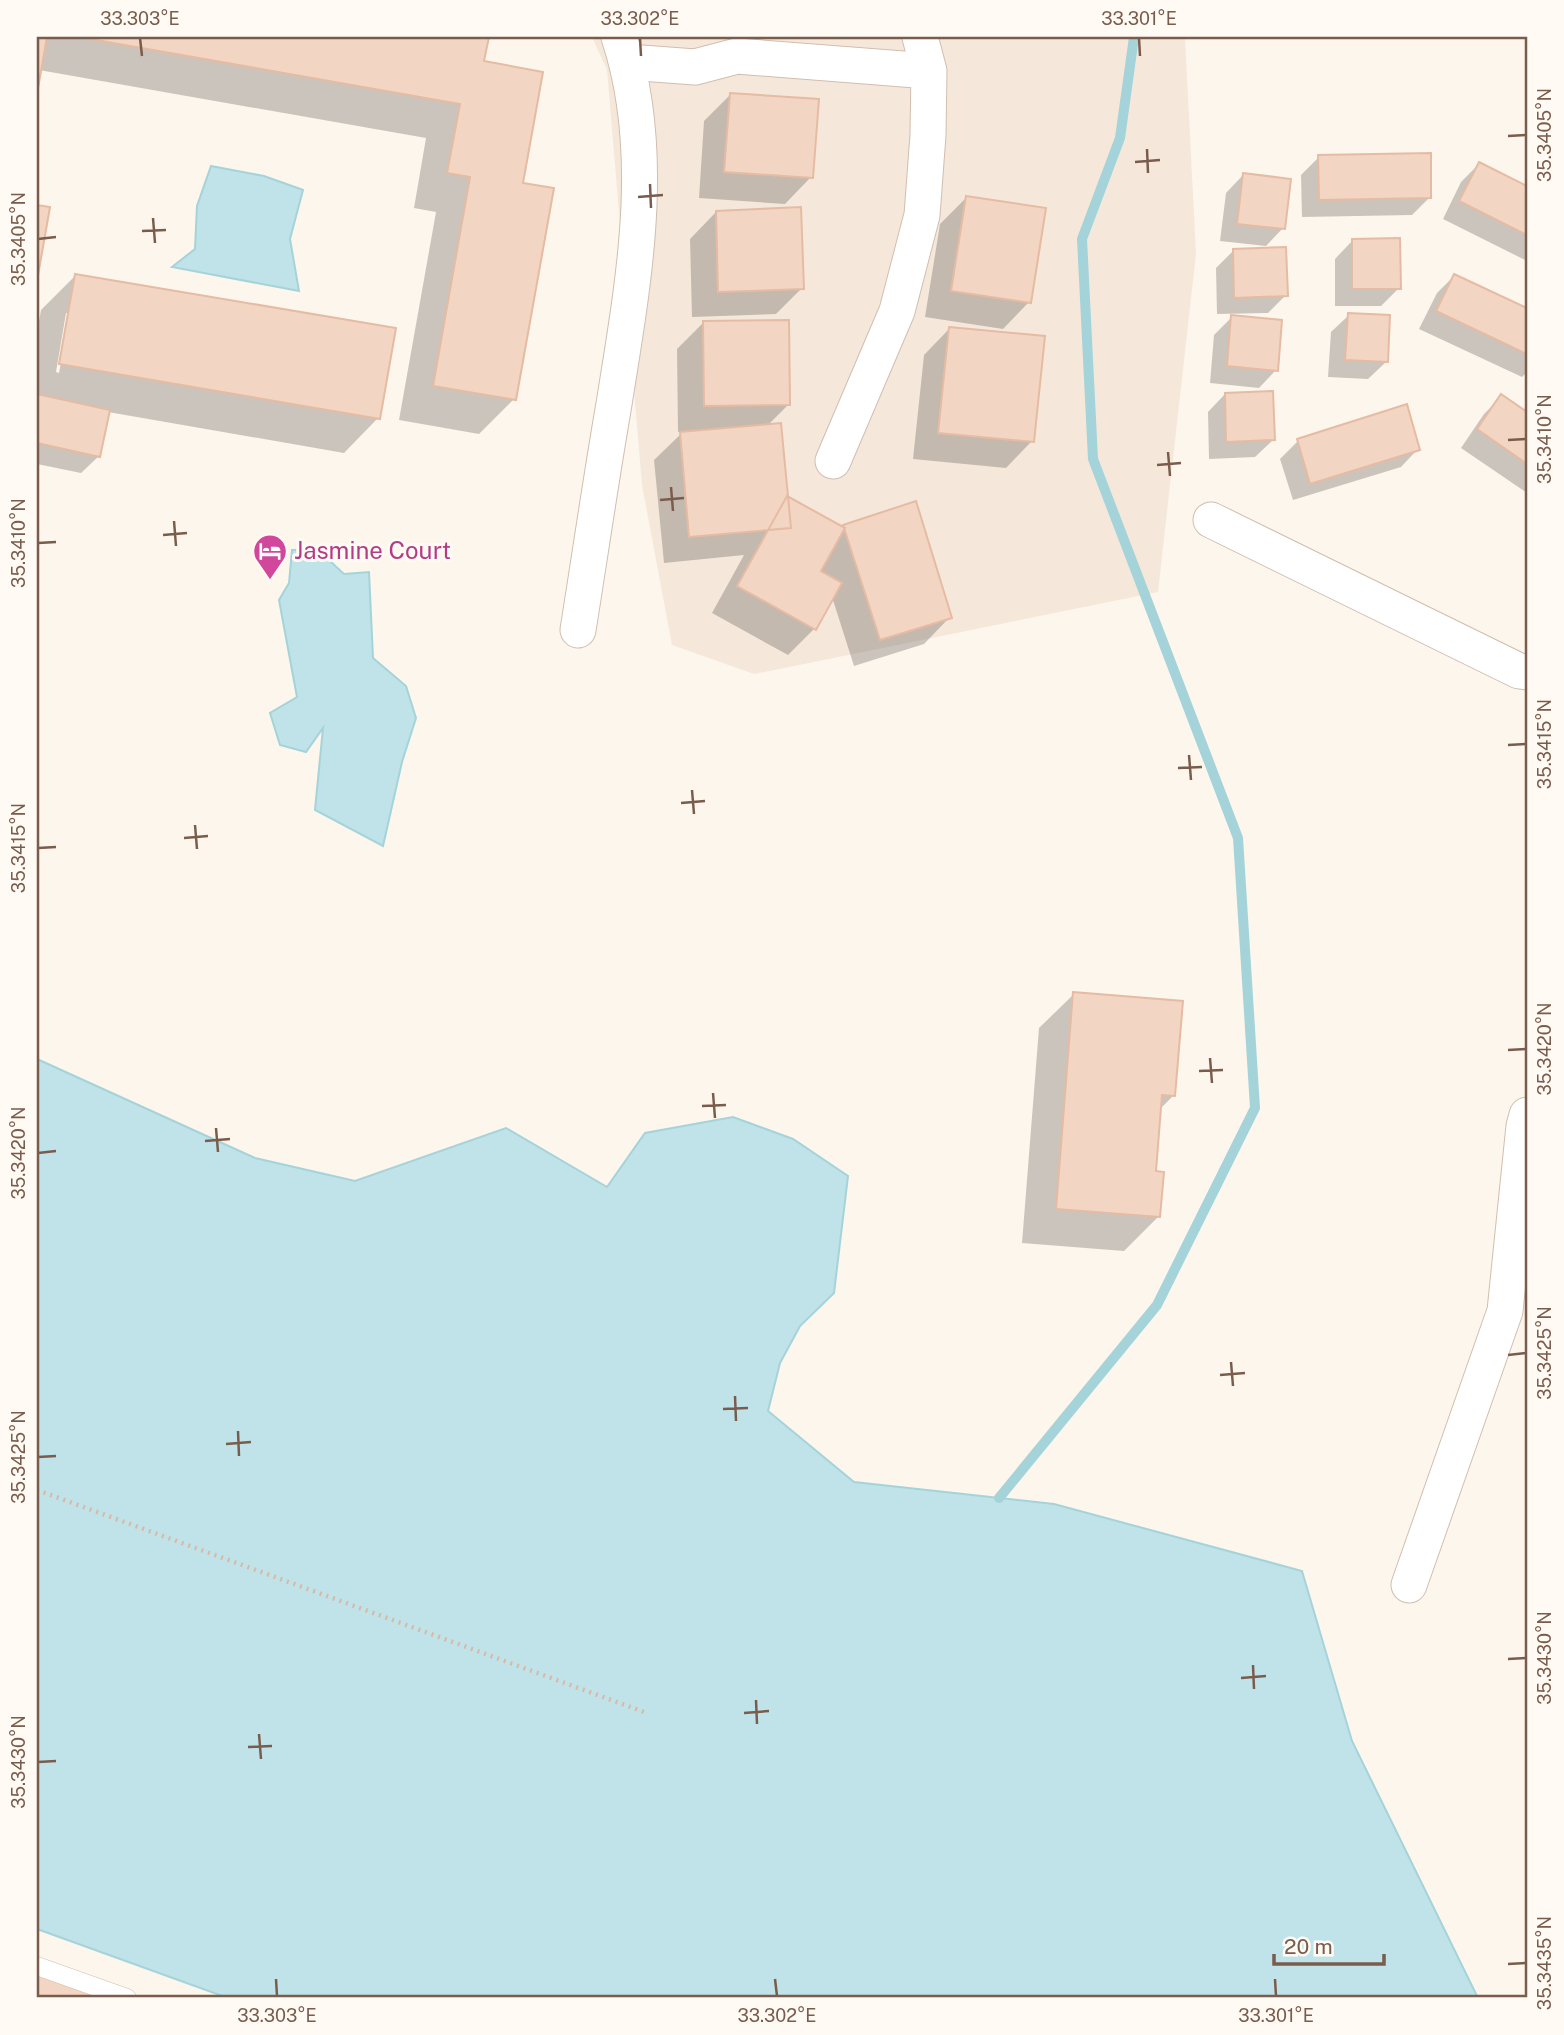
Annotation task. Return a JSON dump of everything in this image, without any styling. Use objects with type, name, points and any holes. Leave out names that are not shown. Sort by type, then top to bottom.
[{"type":"street","points":[[833,461],[897,311],[922,215],[929,135],[929,71],[920,37]]},
{"type":"street","points":[[578,630],[635,275],[640,148],[623,49],[695,67],[737,56],[929,71]]},
{"type":"street","points":[[1211,520],[1519,671],[1527,672]]},
{"type":"street","points":[[1409,1584],[1504,1311],[1527,1115]]},
{"type":"lane","points":[[37,1966],[127,1998]]},
{"type":"path","points":[[37,1490],[647,1713]]},
{"type":"shaded area","points":[[592,37],[1185,37],[1196,254],[1158,592],[754,674],[672,645],[642,485],[607,70]]},
{"type":"water","points":[[211,166],[264,176],[303,190],[290,239],[299,291],[172,267],[195,249],[197,206]]},
{"type":"water","points":[[317,549],[344,574],[369,572],[373,658],[406,686],[416,718],[402,762],[383,846],[315,810],[323,728],[306,752],[280,745],[270,713],[297,697],[279,600],[289,583],[292,550]]},
{"type":"water","points":[[37,1059],[255,1158],[355,1181],[506,1128],[607,1187],[645,1133],[733,1117],[793,1139],[848,1176],[834,1293],[800,1326],[780,1363],[768,1411],[854,1482],[1054,1504],[1302,1571],[1352,1741],[1478,1998],[228,1998],[37,1929]]},
{"type":"building","points":[[37,37],[47,37],[37,94]]},
{"type":"building","points":[[79,37],[489,37],[484,61],[543,72],[523,183],[554,188],[516,400],[433,386],[470,177],[447,173],[460,104]]},
{"type":"building","points":[[730,93],[819,99],[813,178],[724,172]]},
{"type":"building","points":[[1431,153],[1431,198],[1319,200],[1318,155]]},
{"type":"building","points":[[1479,162],[1527,186],[1527,235],[1459,201]]},
{"type":"building","points":[[1243,173],[1291,179],[1285,229],[1237,224]]},
{"type":"building","points":[[966,196],[1046,208],[1031,303],[951,291]]},
{"type":"building","points":[[37,205],[50,207],[37,281]]},
{"type":"building","points":[[801,207],[804,289],[718,292],[716,211]]},
{"type":"building","points":[[1400,238],[1401,289],[1352,289],[1352,239]]},
{"type":"building","points":[[1286,247],[1288,296],[1234,298],[1233,249]]},
{"type":"building","points":[[75,274],[396,328],[380,419],[59,364]]},
{"type":"building","points":[[1454,274],[1527,308],[1527,354],[1436,311]]},
{"type":"building","points":[[1348,313],[1390,315],[1388,362],[1345,360]]},
{"type":"building","points":[[1231,315],[1282,320],[1278,371],[1227,366]]},
{"type":"building","points":[[789,320],[790,405],[704,406],[703,321]]},
{"type":"building","points":[[949,327],[1045,336],[1034,442],[938,433]]},
{"type":"building","points":[[1273,391],[1275,440],[1226,442],[1225,393]]},
{"type":"building","points":[[37,394],[110,410],[100,457],[37,443]]},
{"type":"building","points":[[1501,394],[1527,412],[1527,464],[1477,429]]},
{"type":"building","points":[[1407,404],[1420,450],[1310,484],[1297,439]]},
{"type":"building","points":[[781,423],[791,528],[689,537],[680,432]]},
{"type":"building","points":[[787,496],[845,528],[821,571],[842,583],[816,630],[737,586]]},
{"type":"building","points":[[916,501],[952,618],[880,640],[843,525]]},
{"type":"building","points":[[1073,992],[1183,1001],[1175,1096],[1162,1095],[1156,1171],[1164,1172],[1160,1217],[1056,1209]]},
{"type":"building","points":[[37,1969],[103,1998],[37,1998]]},
{"type":"waterway","points":[[999,1498],[1157,1305],[1255,1108],[1238,838],[1093,459],[1082,239],[1120,138],[1134,37]]},
{"type":"place","name":"Jasmine Court","points":[[270,581]]}]
